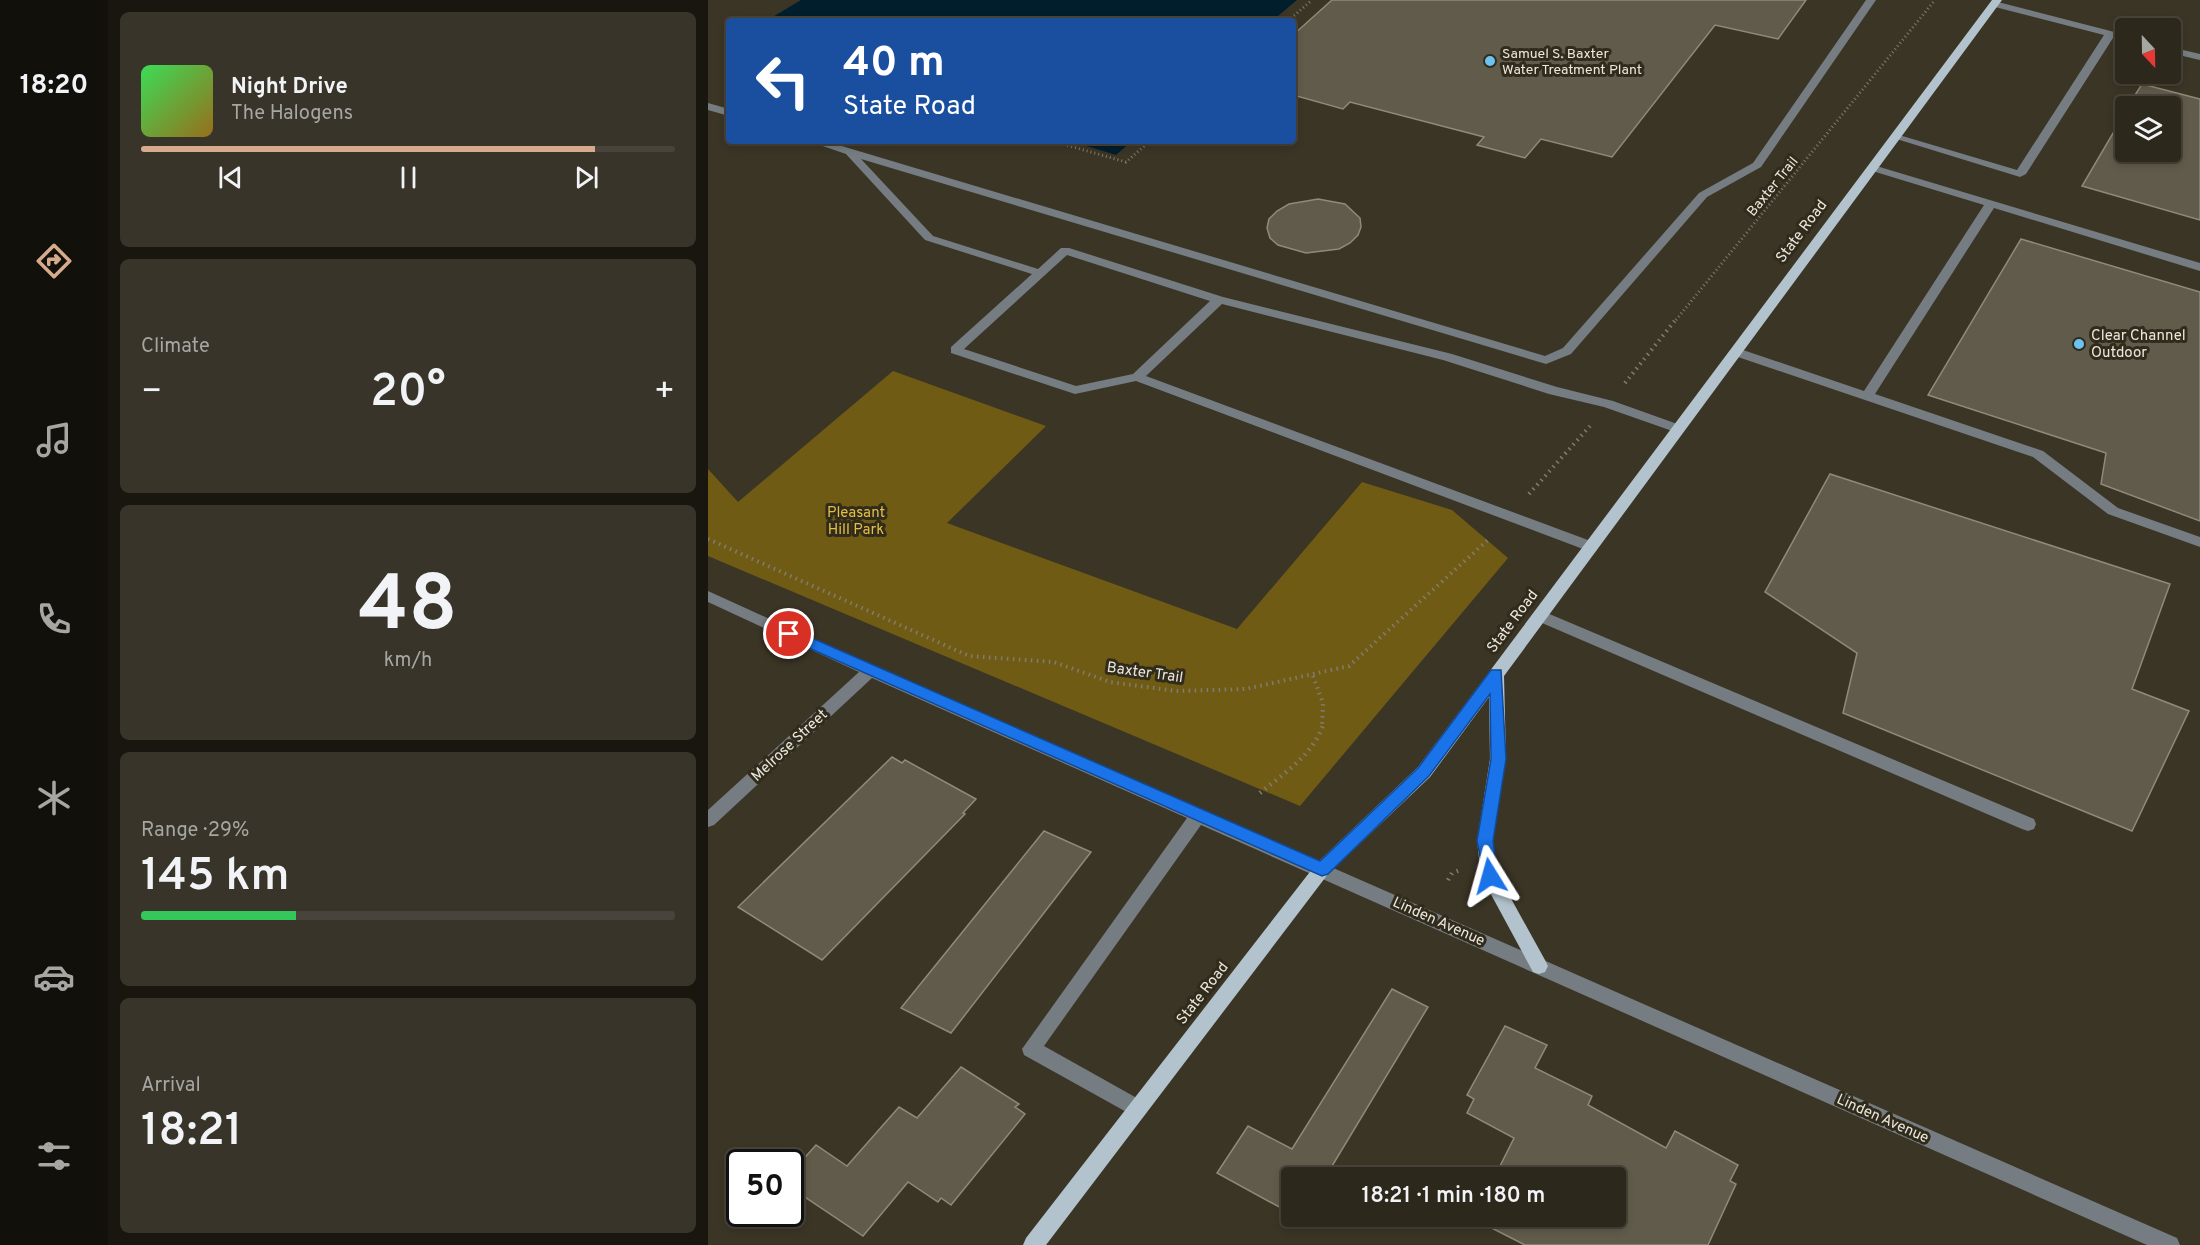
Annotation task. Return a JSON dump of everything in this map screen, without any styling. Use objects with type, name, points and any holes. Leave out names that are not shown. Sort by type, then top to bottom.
[{"type":"main road","name":"State Road","points":[[1033,1245],[1322,869],[1424,772],[1995,2]]},
{"type":"main road","points":[[1496,674],[1498,759],[1485,841],[1490,876],[1539,966]]},
{"type":"street","points":[[822,144],[1546,360],[1567,351],[1703,195],[1757,165],[1871,0]]},
{"type":"street","points":[[1995,2],[2115,35]]},
{"type":"street","points":[[1895,137],[2020,174],[2110,34]]},
{"type":"street","points":[[2181,53],[2200,57]]},
{"type":"street","points":[[708,106],[726,112]]},
{"type":"street","points":[[850,153],[928,238],[1040,273]]},
{"type":"street","points":[[1873,168],[2200,267]]},
{"type":"street","points":[[1867,396],[1991,204]]},
{"type":"street","points":[[1219,300],[1137,377],[1075,390],[955,350],[1065,251],[1219,300],[1447,357],[1554,392],[1608,404],[1678,429]]},
{"type":"street","points":[[1736,352],[2038,454],[2112,511],[2200,542]]},
{"type":"street","points":[[1137,377],[1591,547]]},
{"type":"street","name":"Linden Avenue","points":[[708,596],[870,671],[2170,1245]]},
{"type":"street","points":[[1540,616],[2028,824]]},
{"type":"street","name":"Melrose Street","points":[[708,820],[870,671]]},
{"type":"street","points":[[1137,1108],[1031,1049],[1199,815]]},
{"type":"path","points":[[1291,18],[1312,0]]},
{"type":"path","name":"Baxter Trail","points":[[1624,384],[1935,0]]},
{"type":"path","points":[[1063,144],[1126,162],[1147,144]]},
{"type":"path","points":[[1532,491],[1587,430]]},
{"type":"path","name":"Baxter Trail","points":[[708,539],[969,656],[1054,662],[1110,682],[1176,691],[1246,689],[1313,676],[1349,666],[1485,543]]},
{"type":"path","points":[[1260,793],[1316,741],[1324,725],[1324,707],[1313,676]]},
{"type":"path","points":[[1448,880],[1452,873],[1461,870]]},
{"type":"green space","name":"Pleasant Hill Park","points":[[893,371],[1046,426],[947,523],[1237,629],[1362,482],[1452,510],[1508,558],[1300,806],[708,556],[708,469],[738,502]]},
{"type":"water","points":[[801,0],[1297,0],[1276,18],[771,18]]},
{"type":"water","points":[[1080,144],[1129,144],[1116,155]]},
{"type":"building","name":"Samuel S. Baxter Water Treatment Plant","points":[[1332,0],[1806,0],[1778,39],[1715,25],[1612,157],[1541,139],[1525,158],[1477,145],[1484,137],[1350,102],[1343,109],[1296,96],[1296,32]]},
{"type":"building","points":[[2142,84],[2200,99],[2200,220],[2082,186],[2115,130],[2115,162],[2181,162],[2181,96],[2134,96]]},
{"type":"building","points":[[1318,199],[1345,204],[1360,218],[1361,227],[1358,235],[1350,243],[1339,249],[1306,253],[1278,245],[1270,238],[1267,228],[1269,219],[1277,211],[1289,204]]},
{"type":"building","name":"Clear Channel Outdoor","points":[[2021,239],[2200,292],[2200,521],[2101,484],[2106,453],[1928,395]]},
{"type":"building","points":[[1830,474],[2170,584],[2132,689],[2189,711],[2132,831],[1843,713],[1857,653],[1765,592]]},
{"type":"building","points":[[892,757],[902,763],[905,760],[976,799],[963,813],[965,814],[822,960],[738,907]]},
{"type":"building","points":[[1044,831],[1091,852],[951,1033],[901,1008]]},
{"type":"building","points":[[1392,989],[1428,1007],[1331,1167],[1281,1167],[1281,1208],[1217,1173],[1248,1126],[1292,1149]]},
{"type":"building","points":[[1505,1026],[1547,1045],[1535,1068],[1592,1096],[1588,1105],[1666,1148],[1675,1131],[1738,1165],[1730,1181],[1736,1184],[1708,1245],[1525,1245],[1490,1227],[1626,1227],[1626,1167],[1500,1167],[1514,1138],[1467,1113],[1474,1099],[1467,1095]]},
{"type":"building","points":[[961,1067],[1019,1104],[1015,1107],[1025,1114],[951,1205],[941,1198],[938,1202],[908,1182],[863,1236],[804,1196],[804,1158],[816,1145],[847,1166],[899,1107],[917,1118]]},
{"type":"place","name":"Samuel S. Baxter Water Treatment Plant","points":[[1490,61]]},
{"type":"place","name":"Clear Channel Outdoor","points":[[2079,344]]},
{"type":"route","points":[[789,634],[1322,869],[1424,772],[1496,674],[1498,759],[1485,841],[1490,876]]}]
